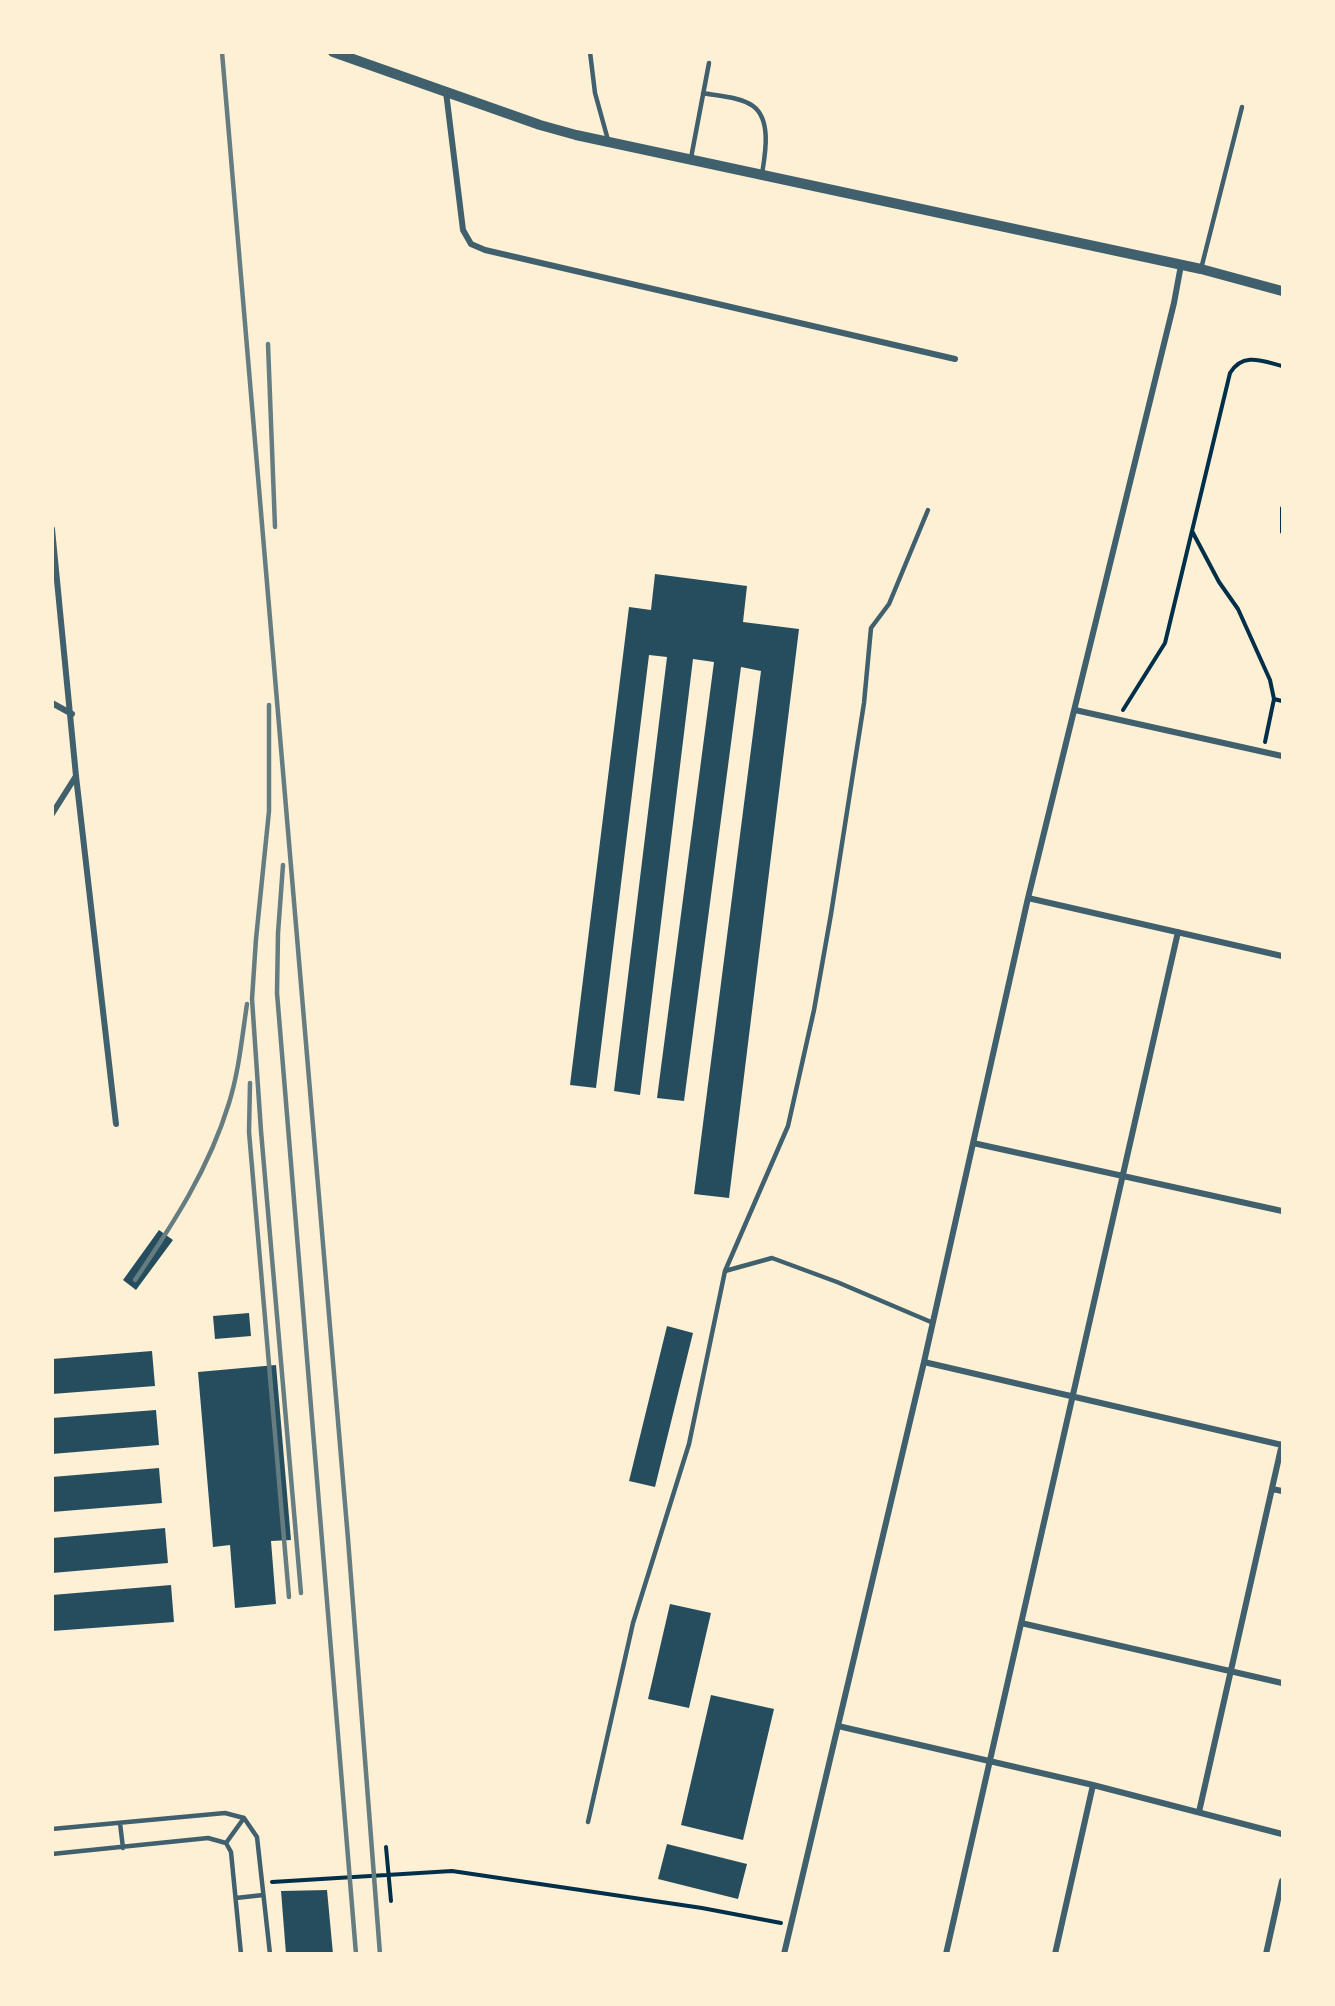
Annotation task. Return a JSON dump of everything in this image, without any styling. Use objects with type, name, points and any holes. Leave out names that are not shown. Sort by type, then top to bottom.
[{"type":"street","points":[[333,52],[540,125],[609,143],[1201,269],[1282,291]]},
{"type":"street","points":[[446,91],[460,216],[466,238],[471,244],[497,253],[955,359]]},
{"type":"street","points":[[784,1953],[924,1362],[931,1322],[1028,898],[1174,303],[1181,265]]},
{"type":"street","points":[[52,529],[72,714],[76,776],[116,1124]]},
{"type":"street","points":[[52,703],[72,714]]},
{"type":"street","points":[[1075,710],[1282,756]]},
{"type":"street","points":[[52,814],[76,776]]},
{"type":"street","points":[[1028,898],[1282,956]]},
{"type":"street","points":[[946,1953],[1178,932]]},
{"type":"street","points":[[973,1143],[1282,1211]]},
{"type":"street","points":[[924,1362],[1282,1445],[1199,1812]]},
{"type":"street","points":[[1272,1489],[1282,1491]]},
{"type":"street","points":[[1021,1623],[1230,1673],[1282,1683]]},
{"type":"street","points":[[838,1726],[1093,1785],[1282,1834]]},
{"type":"street","points":[[1055,1953],[1093,1785]]},
{"type":"street","points":[[1266,1953],[1282,1881]]},
{"type":"lane","points":[[590,52],[595,93],[609,143]]},
{"type":"lane","points":[[690,161],[709,63]]},
{"type":"lane","points":[[703,93],[736,99],[753,106],[758,112],[765,139],[762,176]]},
{"type":"lane","points":[[1201,269],[1242,107]]},
{"type":"lane","points":[[588,1822],[633,1623],[689,1444],[725,1271],[788,1126],[814,1010],[831,914],[864,703],[872,628],[889,604],[928,510]]},
{"type":"lane","points":[[725,1271],[772,1258],[837,1282],[931,1322]]},
{"type":"lane","points":[[52,1829],[225,1813],[244,1818],[256,1837],[270,1953]]},
{"type":"lane","points":[[226,1843],[244,1818]]},
{"type":"lane","points":[[120,1823],[123,1848]]},
{"type":"lane","points":[[52,1854],[208,1838],[226,1843],[231,1852],[241,1953]]},
{"type":"lane","points":[[236,1898],[263,1895]]},
{"type":"path","points":[[1117,719],[1165,643],[1230,373],[1240,361],[1250,358],[1282,366]]},
{"type":"path","points":[[1282,508],[1282,532]]},
{"type":"path","points":[[1192,530],[1257,646],[1270,680],[1274,699],[1263,752]]},
{"type":"path","points":[[1274,699],[1282,701]]},
{"type":"path","points":[[386,1847],[391,1901]]},
{"type":"path","points":[[262,1883],[329,1880],[388,1873],[452,1871],[668,1903],[790,1925]]},
{"type":"building","points":[[655,574],[747,586],[743,622],[799,629],[729,1198],[694,1194],[761,671],[741,667],[684,1101],[657,1098],[714,662],[693,659],[640,1095],[614,1091],[667,657],[649,655],[596,1088],[570,1085],[629,607],[651,610]]},
{"type":"building","points":[[159,1230],[173,1240],[136,1290],[123,1280]]},
{"type":"building","points":[[249,1313],[251,1336],[215,1339],[213,1316]]},
{"type":"building","points":[[667,1326],[693,1333],[655,1487],[629,1481]]},
{"type":"building","points":[[152,1351],[155,1386],[52,1394],[52,1359]]},
{"type":"building","points":[[276,1365],[291,1540],[271,1541],[276,1604],[235,1608],[230,1545],[213,1547],[198,1372]]},
{"type":"building","points":[[156,1410],[159,1445],[52,1454],[52,1418]]},
{"type":"building","points":[[159,1468],[162,1503],[52,1512],[52,1477]]},
{"type":"building","points":[[165,1528],[168,1563],[52,1573],[52,1538]]},
{"type":"building","points":[[171,1585],[174,1622],[52,1631],[52,1595]]},
{"type":"building","points":[[670,1604],[711,1613],[689,1708],[648,1699]]},
{"type":"building","points":[[711,1695],[774,1709],[743,1840],[681,1825]]},
{"type":"building","points":[[667,1844],[747,1864],[738,1899],[658,1879]]},
{"type":"building","points":[[327,1890],[333,1954],[286,1954],[281,1891]]},
{"type":"railway","points":[[222,52],[348,1539],[380,1954]]},
{"type":"railway","points":[[268,344],[275,527]]},
{"type":"railway","points":[[269,705],[269,811],[252,999],[261,1131],[301,1593]]},
{"type":"railway","points":[[283,865],[278,933],[277,993],[356,1954]]},
{"type":"railway","points":[[135,1280],[189,1195],[221,1127],[235,1079],[247,1004]]},
{"type":"railway","points":[[250,1083],[249,1132],[289,1597]]}]
